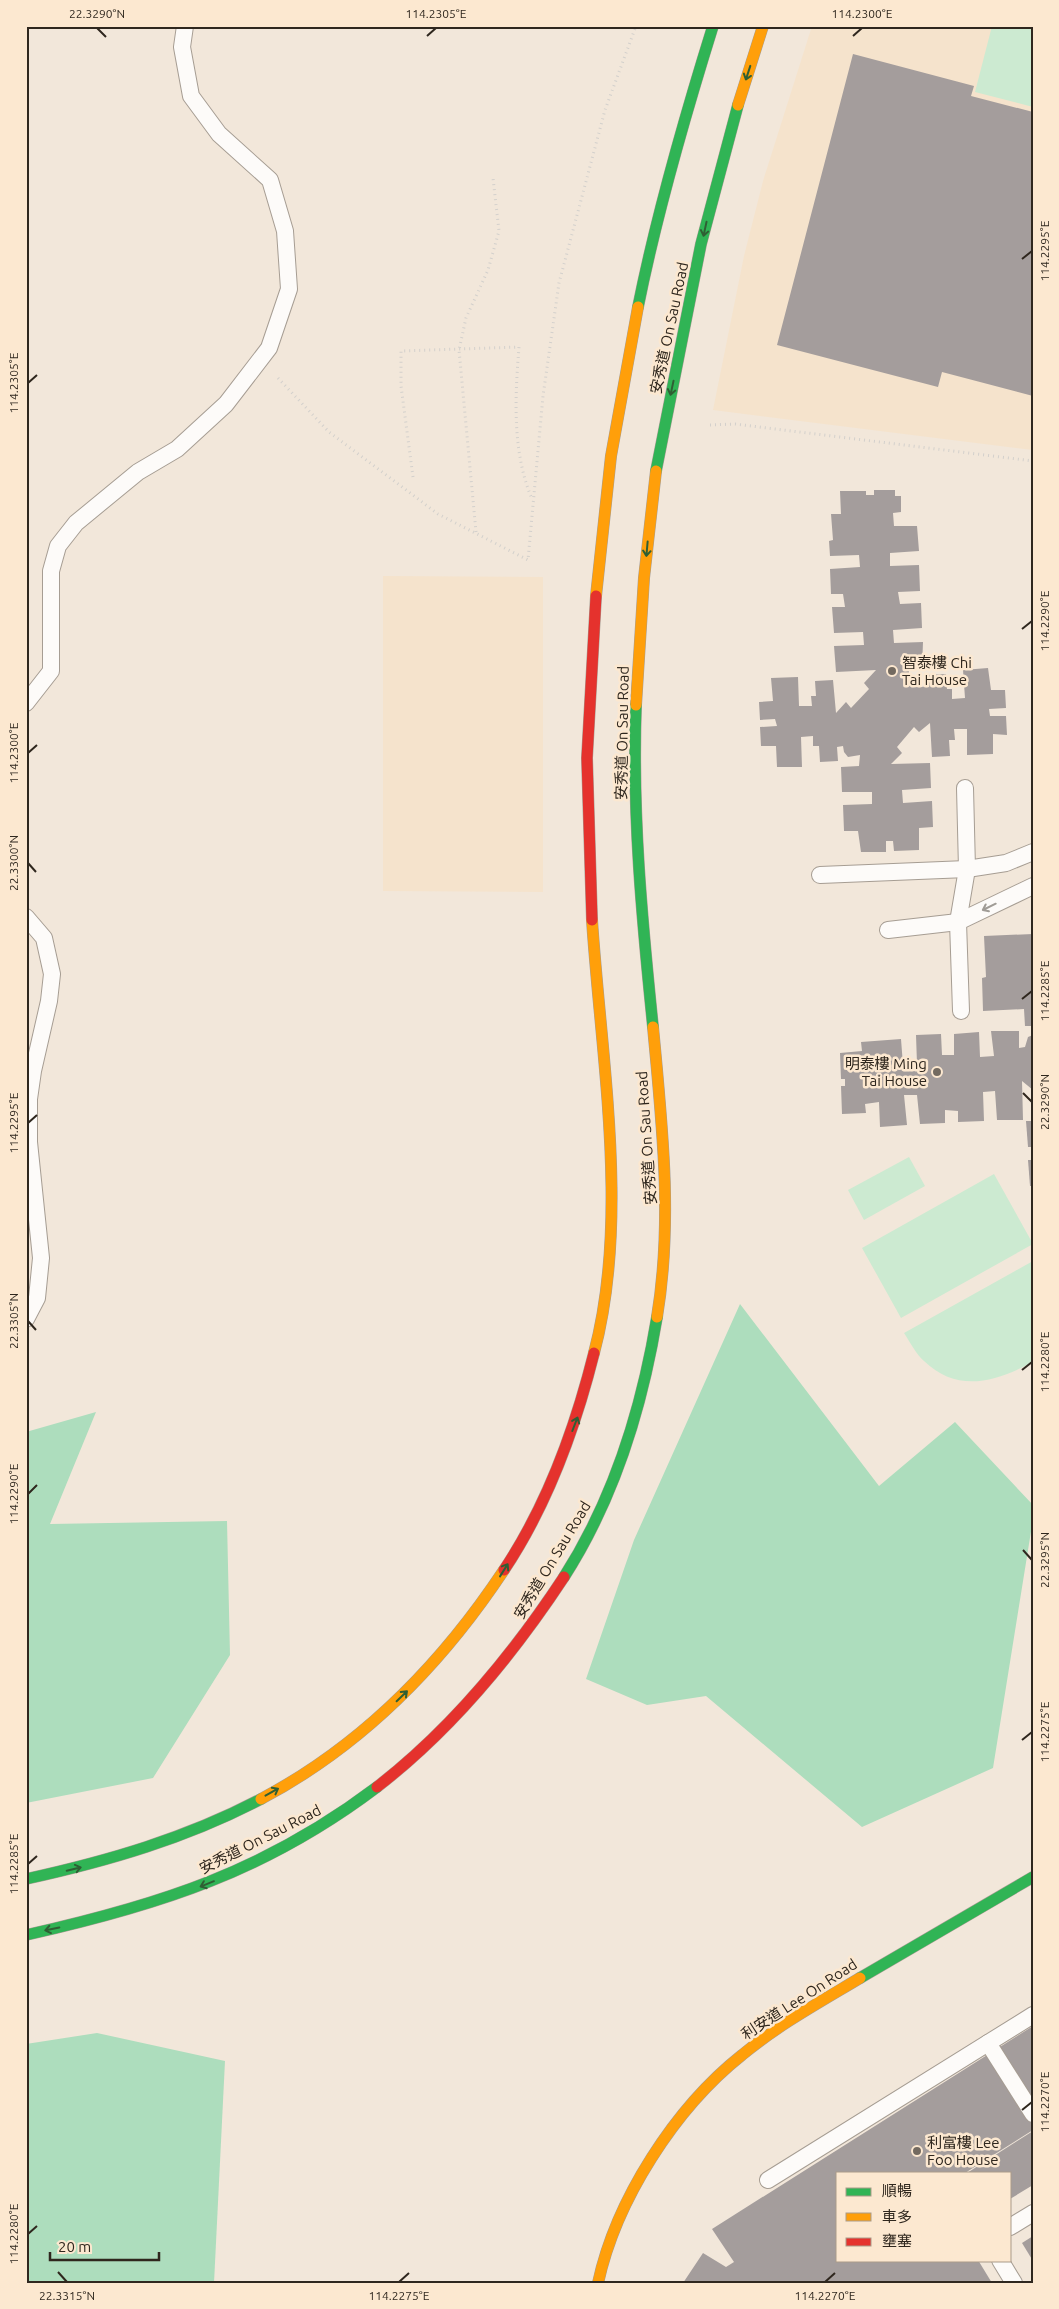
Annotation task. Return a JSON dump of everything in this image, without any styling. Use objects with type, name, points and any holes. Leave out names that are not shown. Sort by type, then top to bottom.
[{"type":"main road","name":"安秀道 On Sau Road","points":[[26,1879],[123,1856],[158,1845],[229,1815],[275,1791],[337,1752],[390,1707],[437,1660],[481,1606],[520,1546],[540,1509],[578,1418],[603,1317],[610,1260],[610,1150],[590,899],[587,794],[588,715],[600,542],[617,417],[649,248],[672,157],[713,26]]},
{"type":"main road","name":"安秀道 On Sau Road","points":[[26,1935],[142,1907],[190,1891],[252,1863],[309,1833],[348,1809],[381,1784],[453,1719],[491,1678],[554,1593],[583,1544],[617,1471],[643,1386],[653,1344],[659,1298],[666,1207],[663,1127],[641,912],[636,826],[635,757],[642,604],[650,519],[666,419],[708,215],[742,92],[763,26]]},
{"type":"main road","name":"利安道 Lee On Road","points":[[598,2283],[604,2256],[627,2198],[659,2146],[698,2097],[741,2056],[806,2010],[1033,1877]]},
{"type":"lane","points":[[26,703],[51,671],[52,571],[58,546],[76,523],[138,472],[177,449],[226,404],[269,348],[289,288],[285,232],[270,180],[219,134],[191,96],[182,47],[185,26]]},
{"type":"lane","points":[[961,1011],[958,922],[967,869],[965,788]]},
{"type":"lane","points":[[820,875],[967,869],[1006,863],[1033,852]]},
{"type":"lane","points":[[888,930],[958,922],[1033,886]]},
{"type":"lane","points":[[26,918],[44,938],[52,974],[49,1002],[33,1070],[29,1100],[29,1142],[41,1258],[37,1298],[26,1319]]},
{"type":"lane","points":[[768,2180],[1033,2016]]},
{"type":"lane","points":[[988,2043],[1033,2114]]},
{"type":"lane","points":[[1012,2226],[1033,2212]]},
{"type":"lane","points":[[1001,2262],[1014,2283]]},
{"type":"path","points":[[261,359],[329,432],[438,514],[528,560],[532,499],[559,283],[605,110],[636,26]]},
{"type":"path","points":[[476,532],[459,350],[466,318],[488,270],[499,231],[493,178]]},
{"type":"path","points":[[413,477],[401,386],[401,351],[519,347],[515,395],[522,476],[532,499]]},
{"type":"path","points":[[710,425],[735,424],[1033,460]]},
{"type":"shaded area","points":[[812,26],[1033,26],[1033,450],[713,410],[744,256],[763,181]]},
{"type":"shaded area","points":[[383,576],[543,577],[543,892],[383,891]]},
{"type":"green space","points":[[992,26],[1033,26],[1033,107],[975,92]]},
{"type":"green space","points":[[909,1157],[925,1186],[864,1220],[848,1190]]},
{"type":"green space","points":[[994,1174],[1033,1244],[901,1318],[862,1248]]},
{"type":"green space","points":[[1033,1261],[1033,1362],[992,1379],[964,1381],[950,1378],[937,1371],[918,1355],[904,1333]]},
{"type":"green space","points":[[740,1304],[879,1486],[955,1422],[1033,1505],[1033,1519],[993,1768],[862,1827],[706,1696],[647,1705],[586,1679],[634,1540]]},
{"type":"green space","points":[[96,1412],[50,1524],[227,1521],[230,1655],[153,1778],[26,1803],[26,1432]]},
{"type":"green space","points":[[97,2033],[225,2061],[214,2283],[26,2283],[26,2044]]},
{"type":"building","points":[[853,54],[974,86],[971,96],[1033,112],[1033,396],[942,372],[938,387],[777,345]]},
{"type":"building","name":"智泰樓 Chi Tai House","points":[[874,490],[895,490],[895,496],[901,496],[901,512],[893,513],[894,526],[917,526],[919,551],[890,553],[890,566],[919,565],[920,591],[898,592],[900,604],[921,603],[922,628],[893,630],[894,643],[923,642],[922,668],[909,669],[909,677],[916,676],[921,687],[928,686],[927,675],[946,674],[947,689],[952,689],[952,699],[965,698],[963,670],[988,668],[991,690],[1005,690],[1006,708],[989,709],[990,716],[1006,716],[1007,735],[993,734],[993,754],[967,755],[967,729],[954,729],[955,740],[949,740],[950,756],[932,757],[930,723],[919,732],[914,727],[897,747],[902,753],[891,764],[930,763],[931,788],[902,790],[903,803],[932,801],[933,827],[919,828],[919,850],[894,851],[893,841],[886,841],[886,852],[861,852],[858,831],[844,831],[843,805],[872,804],[872,792],[842,792],[841,767],[859,766],[860,755],[848,757],[844,752],[843,746],[837,747],[838,761],[820,762],[819,746],[813,746],[813,736],[801,737],[802,767],[777,767],[776,746],[761,746],[760,727],[777,726],[775,719],[760,720],[759,702],[773,701],[771,678],[798,677],[799,706],[812,706],[811,696],[816,696],[815,681],[833,680],[836,713],[846,702],[851,708],[869,689],[864,683],[876,670],[836,672],[834,646],[864,645],[863,632],[834,633],[832,607],[845,607],[843,594],[831,594],[830,569],[860,567],[859,555],[830,556],[829,541],[833,540],[831,514],[841,514],[840,491],[866,491],[866,495],[874,495]]},
{"type":"building","points":[[1033,934],[1033,1026],[1025,1026],[1024,1009],[983,1011],[982,978],[986,977],[984,936]]},
{"type":"building","name":"明泰樓 Ming Tai House","points":[[991,1031],[1019,1031],[1019,1048],[1025,1047],[1028,1037],[1033,1035],[1033,1090],[1022,1081],[1023,1120],[997,1120],[995,1091],[983,1092],[984,1121],[958,1122],[958,1111],[945,1110],[945,1123],[920,1124],[917,1095],[904,1095],[907,1125],[880,1127],[879,1102],[865,1104],[866,1113],[842,1114],[841,1086],[845,1086],[845,1079],[841,1079],[840,1053],[862,1051],[861,1042],[901,1039],[903,1065],[917,1064],[916,1035],[941,1034],[942,1055],[954,1055],[954,1034],[979,1032],[980,1057],[994,1056]]},
{"type":"building","points":[[1026,1121],[1033,1121],[1033,1147],[1028,1147]]},
{"type":"building","points":[[1028,1160],[1033,1160],[1033,1186],[1030,1186]]},
{"type":"building","name":"利富樓 Lee Foo House","points":[[1033,2026],[1033,2130],[967,2172],[836,2172],[836,2262],[979,2262],[992,2283],[683,2283],[703,2253],[726,2267],[734,2262],[712,2229]]},
{"type":"building","points":[[1033,2131],[1033,2185],[1012,2198],[1012,2172],[969,2172]]},
{"type":"building","points":[[1033,2236],[1033,2261],[1022,2243]]},
{"type":"traffic: fast","points":[[638,307],[672,166],[713,26]]},
{"type":"traffic: fast","points":[[656,471],[701,244],[738,105]]},
{"type":"traffic: fast","points":[[636,705],[635,786],[637,826],[653,1027]]},
{"type":"traffic: fast","points":[[564,1577],[598,1516],[624,1452],[643,1385],[657,1317]]},
{"type":"traffic: fast","points":[[26,1935],[122,1911],[210,1881],[252,1863],[294,1841],[336,1816],[377,1787]]},
{"type":"traffic: fast","points":[[26,1879],[117,1856],[176,1837],[261,1799]]},
{"type":"traffic: fast","points":[[860,1978],[1033,1877]]},
{"type":"traffic: slow","points":[[738,105],[763,26]]},
{"type":"traffic: slow","points":[[596,596],[611,456],[638,307]]},
{"type":"traffic: slow","points":[[636,705],[644,578],[656,471]]},
{"type":"traffic: slow","points":[[592,920],[606,1082],[612,1193],[610,1248],[605,1301],[594,1353]]},
{"type":"traffic: slow","points":[[653,1027],[662,1136],[665,1208],[662,1281],[657,1317]]},
{"type":"traffic: slow","points":[[261,1799],[298,1778],[333,1754],[397,1700],[454,1638],[504,1570]]},
{"type":"traffic: slow","points":[[598,2283],[619,2220],[634,2188],[652,2158],[694,2101],[717,2077],[756,2044],[799,2014],[860,1978]]},
{"type":"traffic: jam","points":[[592,920],[587,758],[596,596]]},
{"type":"traffic: jam","points":[[504,1570],[520,1545],[547,1492],[569,1438],[594,1353]]},
{"type":"traffic: jam","points":[[377,1787],[431,1741],[479,1690],[502,1663],[564,1577]]},
{"type":"place","name":"智泰樓 Chi Tai House","points":[[892,671]]},
{"type":"place","name":"明泰樓 Ming Tai House","points":[[937,1072]]},
{"type":"place","name":"利富樓 Lee Foo House","points":[[917,2151]]}]
